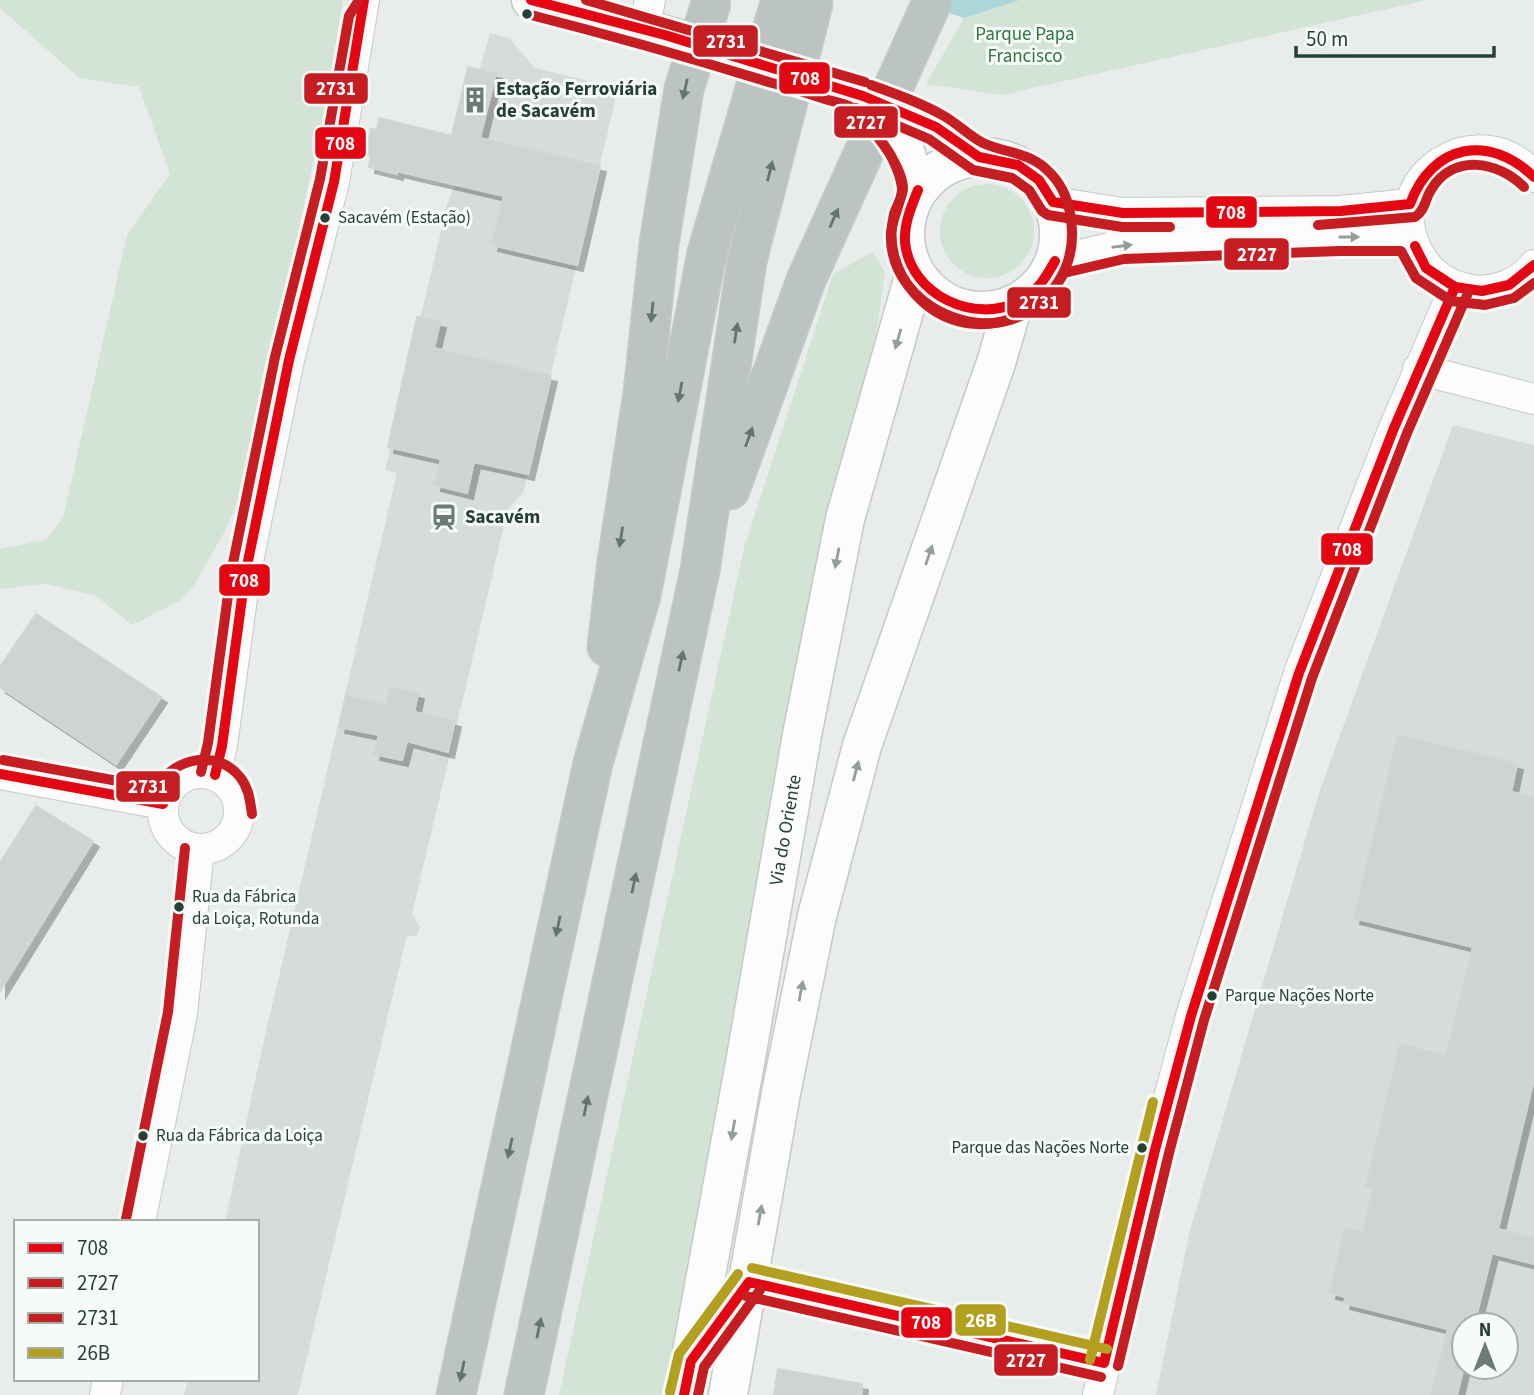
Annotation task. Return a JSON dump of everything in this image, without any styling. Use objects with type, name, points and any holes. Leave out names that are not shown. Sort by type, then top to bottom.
[{"type":"highway","points":[[593,764],[617,562],[643,393],[659,244],[684,89],[712,0]]},
{"type":"highway","points":[[456,1395],[593,764],[641,595],[707,253],[781,0]]},
{"type":"highway","points":[[524,1395],[700,570],[747,261],[814,0]]},
{"type":"highway","points":[[700,570],[806,280],[933,0]]},
{"type":"street","points":[[531,0],[647,15],[863,96],[936,127],[979,157]]},
{"type":"street","points":[[215,775],[222,746],[246,576],[289,360],[334,182],[367,7]]},
{"type":"street","points":[[863,96],[904,149],[918,190]]},
{"type":"street","points":[[1534,177],[1525,166],[1499,152],[1470,150],[1443,159],[1422,178],[1410,204],[1408,221],[1410,237],[1426,268],[1455,287],[1482,291],[1509,285],[1534,265]]},
{"type":"street","points":[[979,157],[1018,165],[1039,180],[1053,202],[1060,231],[1055,261],[1039,287],[1013,305],[986,311],[958,307],[934,294],[915,273],[906,246],[907,216],[918,190],[935,173],[956,161],[979,157]]},
{"type":"street","points":[[1053,202],[1122,213],[1341,211],[1410,204]]},
{"type":"street","points":[[1055,261],[1122,245],[1410,237]]},
{"type":"street","name":"Via do Oriente","points":[[688,1378],[802,735],[845,519],[915,273]]},
{"type":"street","points":[[1098,1395],[1155,1150],[1184,1042],[1299,673],[1418,369],[1455,287]]},
{"type":"street","points":[[728,1395],[781,1093],[817,916],[862,746],[1013,305]]},
{"type":"street","points":[[1418,369],[1534,399]]},
{"type":"street","points":[[0,774],[163,803]]},
{"type":"street","points":[[188,775],[215,775],[226,782],[239,806],[233,832],[212,848],[186,846],[175,839],[167,829],[163,817],[163,803],[168,791],[177,781],[188,775]]},
{"type":"street","points":[[140,1220],[182,1014],[199,849]]},
{"type":"street","points":[[720,1200],[748,1282]]},
{"type":"street","points":[[748,1282],[1104,1363]]},
{"type":"street","points":[[688,1378],[748,1282]]},
{"type":"shaded area","points":[[490,33],[509,38],[535,68],[618,88],[523,493],[508,509],[412,914],[420,927],[417,937],[407,935],[298,1395],[184,1395],[188,1381],[259,1381],[259,1220],[225,1220],[261,1053],[397,473],[385,470],[447,205],[455,185],[420,176],[430,130],[451,135],[468,67],[480,69]]},
{"type":"shaded area","points":[[1453,425],[1534,445],[1534,1395],[1156,1395],[1190,1230],[1319,793]]},
{"type":"green space","points":[[0,0],[343,0],[328,93],[243,490],[225,531],[194,585],[181,600],[132,625],[95,595],[45,584],[0,589],[0,549],[46,540],[63,518],[127,235],[170,174],[139,87],[79,78],[0,8]]},
{"type":"green space","name":"Parque Papa Francisco","points":[[1020,0],[1427,0],[1002,95],[926,84],[964,18]]},
{"type":"green space","points":[[987,184],[1005,187],[1020,198],[1031,213],[1034,231],[1031,249],[1020,264],[1005,275],[987,278],[969,275],[954,264],[943,249],[940,231],[943,213],[954,198],[969,187]]},
{"type":"green space","points":[[873,252],[885,272],[877,329],[833,516],[669,1395],[559,1395],[744,548],[833,274]]},
{"type":"water","points":[[912,0],[1020,0],[964,18]]},
{"type":"building","points":[[468,67],[496,73],[480,138],[600,166],[577,265],[492,245],[504,196],[369,167],[371,155],[365,154],[371,129],[377,130],[379,118],[452,136]]},
{"type":"building","points":[[417,317],[440,322],[434,348],[551,376],[528,474],[474,462],[467,493],[435,485],[441,459],[388,447]]},
{"type":"building","points":[[36,614],[161,697],[116,764],[0,687],[0,667]]},
{"type":"building","points":[[390,687],[418,693],[414,712],[455,721],[448,752],[407,741],[402,760],[374,754],[379,735],[339,727],[346,696],[386,705]]},
{"type":"building","points":[[1398,735],[1517,764],[1511,792],[1534,797],[1534,1079],[1498,1229],[1534,1238],[1534,1264],[1492,1253],[1478,1311],[1450,1311],[1450,1381],[1460,1381],[1457,1395],[1431,1395],[1448,1329],[1344,1303],[1346,1297],[1330,1293],[1345,1228],[1363,1232],[1373,1188],[1366,1186],[1400,1044],[1446,1056],[1473,947],[1354,918]]},
{"type":"building","points":[[36,806],[93,841],[0,991],[0,863]]},
{"type":"building","points":[[778,1369],[862,1384],[861,1395],[774,1395]]},
{"type":"transit line","name":"2731","points":[[201,772],[208,743],[231,573],[275,357],[320,179],[349,16],[359,0]]},
{"type":"transit line","name":"708","points":[[215,775],[222,746],[245,576],[289,360],[334,182],[364,0]]},
{"type":"transit line","name":"708","points":[[531,0],[665,35],[863,96],[936,127],[979,157],[1018,165],[1039,180],[1053,202]]},
{"type":"transit line","name":"2731","points":[[586,0],[865,82]]},
{"type":"transit line","name":"2727","points":[[527,14],[681,56],[853,108],[890,154],[901,181],[902,192],[891,233],[893,253],[899,271],[909,287],[923,300],[956,318],[975,323],[994,323],[1016,318],[1044,300],[1064,273],[1124,259],[1401,251],[1416,278],[1451,301],[1485,305],[1514,298],[1534,283]]},
{"type":"transit line","name":"2731","points":[[855,108],[885,146],[902,179],[903,192],[892,225],[892,246],[897,266],[914,293],[938,313],[965,323],[993,323],[1020,315],[1043,300],[1060,279],[1070,251],[1070,213],[1056,180],[1032,159],[983,143],[935,111],[871,85]]},
{"type":"transit line","name":"2727","points":[[856,108],[929,139],[973,170],[1012,178],[1029,190],[1042,211],[1048,215],[1122,227],[1170,227]]},
{"type":"transit line","name":"708","points":[[1410,204],[1432,168],[1447,157],[1463,152],[1481,150],[1499,154],[1517,163],[1534,177]]},
{"type":"transit line","name":"2727","points":[[1318,225],[1415,217],[1421,212],[1440,178],[1463,166],[1476,165],[1502,171],[1524,187]]},
{"type":"transit line","name":"708","points":[[918,190],[906,229],[905,242],[910,261],[919,277],[932,290],[948,300],[965,307],[1002,308],[1032,293],[1055,261]]},
{"type":"transit line","name":"708","points":[[1053,202],[1123,213],[1341,211],[1410,204]]},
{"type":"transit line","name":"708","points":[[1415,246],[1426,268],[1455,287],[1482,291],[1509,285],[1534,265]]},
{"type":"transit line","name":"708","points":[[1104,1363],[1155,1150],[1191,1016],[1299,673],[1394,428],[1455,287]]},
{"type":"transit line","name":"2727","points":[[1118,1366],[1204,1020],[1312,678],[1407,433],[1468,293]]},
{"type":"transit line","name":"2731","points":[[3,760],[156,788],[173,770],[184,764],[196,760],[220,762],[243,781],[249,795],[252,814]]},
{"type":"transit line","name":"708","points":[[0,774],[163,804]]},
{"type":"transit line","name":"2731","points":[[126,1219],[168,1012],[185,848]]},
{"type":"transit line","name":"26B","points":[[1090,1360],[1153,1102]]},
{"type":"transit line","name":"26B","points":[[752,1268],[1107,1349]]},
{"type":"transit line","name":"26B","points":[[670,1392],[679,1354],[738,1274]]},
{"type":"transit line","name":"708","points":[[749,1282],[1104,1363]]},
{"type":"transit line","name":"708","points":[[684,1395],[691,1361],[749,1282]]},
{"type":"transit line","name":"2727","points":[[698,1395],[704,1367],[760,1290]]},
{"type":"transit line","name":"2727","points":[[746,1296],[1101,1377]]},
{"type":"place","name":"Estação Ferroviária de Sacavém","points":[[475,100]]},
{"type":"place","name":"Sacavém (Estação)","points":[[325,218]]},
{"type":"place","name":"Sacavém","points":[[444,517]]},
{"type":"place","name":"Rua da Fábrica da Loiça, Rotunda","points":[[179,907]]},
{"type":"place","name":"Parque Nações Norte","points":[[1212,996]]},
{"type":"place","name":"Rua da Fábrica da Loiça","points":[[143,1136]]},
{"type":"place","name":"Parque das Nações Norte","points":[[1142,1148]]}]
